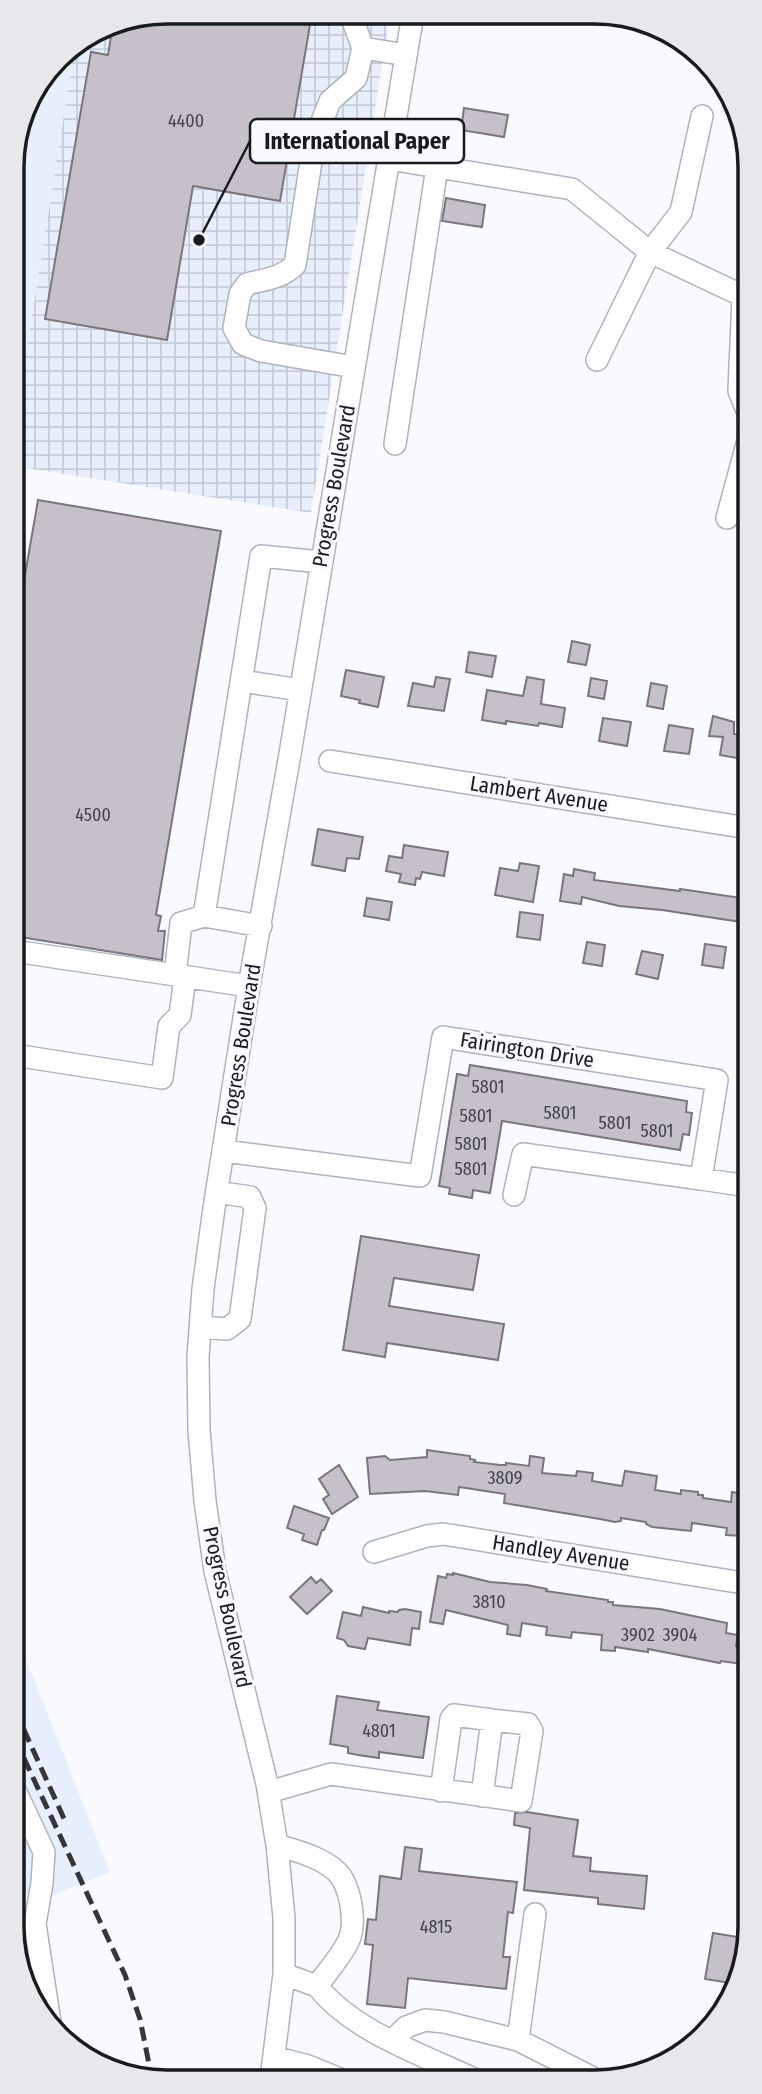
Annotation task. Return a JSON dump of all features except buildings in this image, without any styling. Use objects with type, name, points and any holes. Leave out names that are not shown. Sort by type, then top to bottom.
[{"type":"street","name":"Progress Boulevard","points":[[272,2070],[284,1974],[284,1918],[277,1845],[268,1792],[215,1571],[205,1501],[198,1356],[203,1289],[249,986],[411,24]]},
{"type":"street","points":[[354,25],[363,48],[356,78],[330,101],[314,142],[295,265],[274,279],[247,284],[238,301],[234,328],[243,344],[261,351],[354,366]]},
{"type":"street","points":[[363,48],[406,55]]},
{"type":"street","points":[[597,360],[650,252],[681,212],[702,116]]},
{"type":"street","points":[[389,159],[572,189],[650,252],[738,294]]},
{"type":"street","points":[[395,444],[437,167]]},
{"type":"street","points":[[727,518],[738,478]]},
{"type":"street","points":[[204,916],[261,556],[321,562]]},
{"type":"street","points":[[242,681],[300,690]]},
{"type":"street","name":"Lambert Avenue","points":[[330,761],[738,826]]},
{"type":"street","points":[[24,1057],[162,1078],[169,1026],[180,1015],[181,923],[204,916],[261,926]]},
{"type":"street","points":[[25,953],[249,986]]},
{"type":"street","name":"Fairington Drive","points":[[224,1151],[420,1177],[443,1037],[717,1080],[701,1179]]},
{"type":"street","points":[[514,1195],[523,1154],[737,1184]]},
{"type":"street","points":[[201,1326],[227,1329],[240,1319],[255,1208],[250,1197],[217,1192]]},
{"type":"street","name":"Handley Avenue","points":[[374,1552],[427,1536],[443,1534],[737,1582]]},
{"type":"street","points":[[268,1792],[331,1774],[441,1791],[521,1801],[532,1731],[528,1724],[454,1716],[451,1719],[441,1791]]},
{"type":"street","points":[[482,1796],[492,1720]]},
{"type":"street","points":[[24,1817],[44,1852],[43,1883],[25,1923],[44,1998]]},
{"type":"street","points":[[277,1845],[313,1857],[337,1872],[351,1900],[353,1922],[348,1941],[317,1986]]},
{"type":"street","points":[[518,2040],[535,1914]]},
{"type":"street","points":[[284,1974],[317,1986],[348,2015],[391,2040],[455,2070]]},
{"type":"street","points":[[391,2040],[407,2027],[425,2020],[455,2024],[518,2040],[577,2070]]},
{"type":"street","points":[[274,2057],[318,2070]]},
{"type":"shaded area","points":[[388,24],[311,513],[25,468],[25,361],[73,60],[113,35],[139,27]]},
{"type":"shaded area","points":[[73,60],[25,361],[26,148],[29,130],[39,104],[54,80]]},
{"type":"shaded area","points":[[24,1655],[110,1872],[40,1901],[24,1893]]},
{"type":"railway","points":[[24,1730],[66,1823]]},
{"type":"railway","points":[[24,1759],[125,1975],[140,2019],[150,2068]]},
{"type":"place","name":"International Paper","points":[[199,240]]}]
